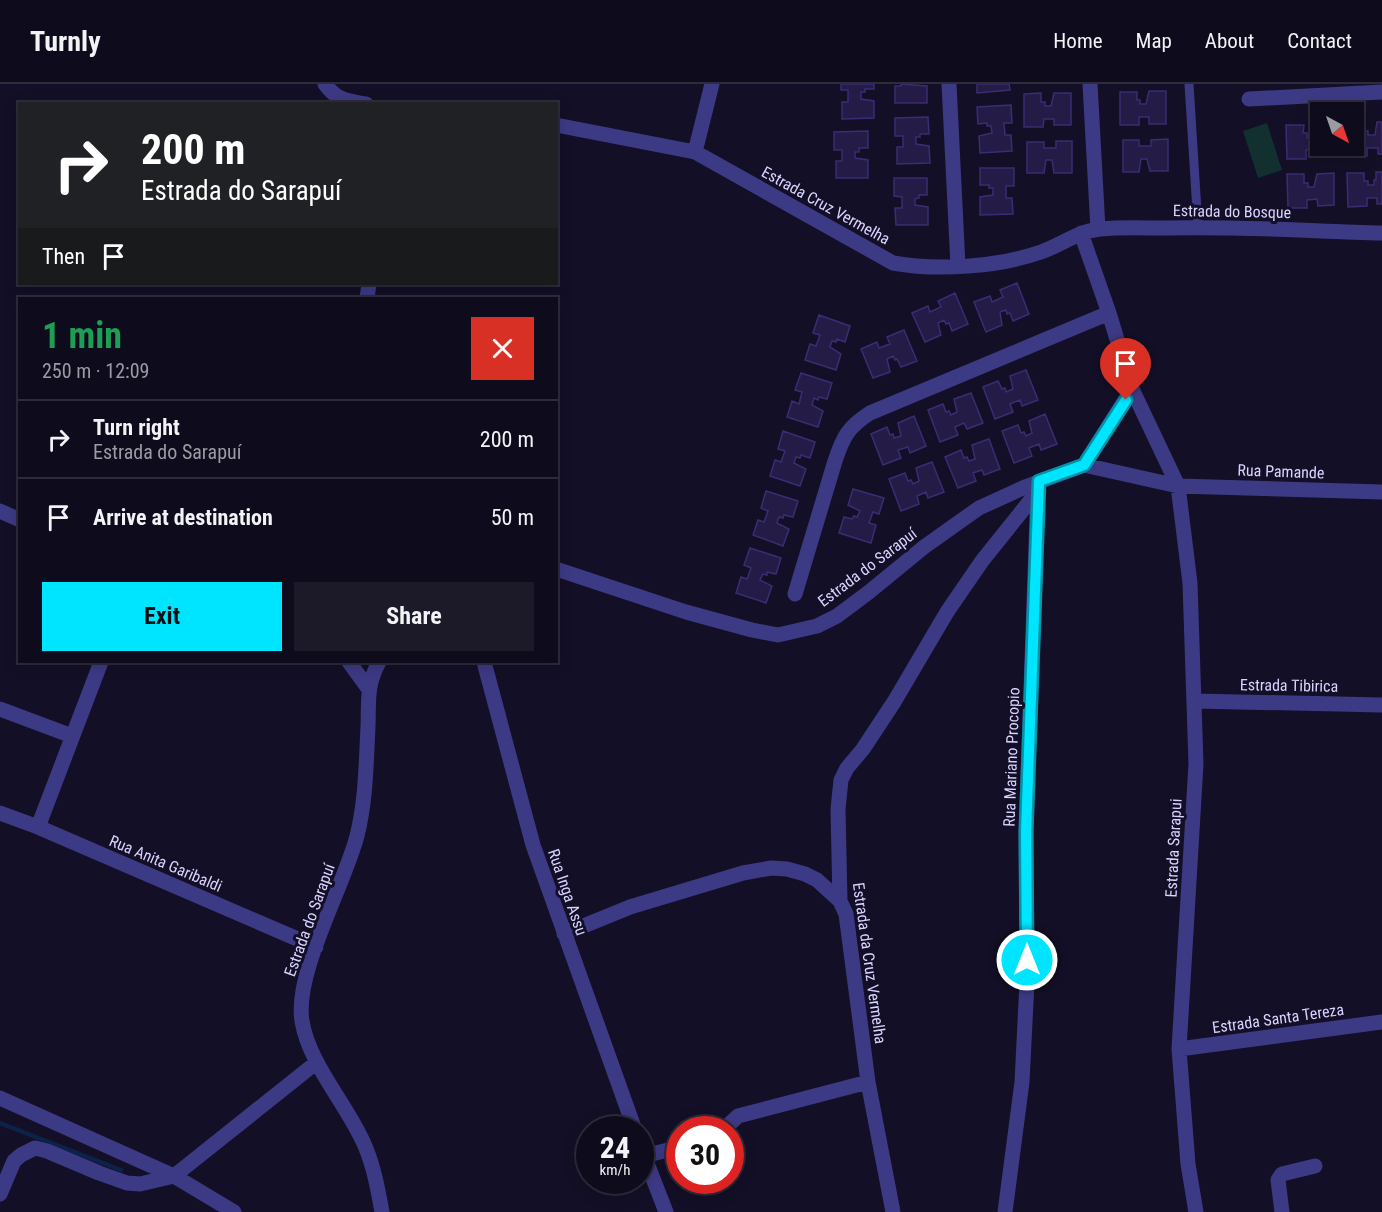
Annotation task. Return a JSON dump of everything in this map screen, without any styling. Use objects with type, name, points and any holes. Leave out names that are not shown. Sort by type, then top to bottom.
[{"type":"street","points":[[325,84],[332,95],[342,101],[350,102]]},
{"type":"street","points":[[695,152],[712,84]]},
{"type":"street","points":[[949,84],[958,266]]},
{"type":"street","points":[[1090,84],[1098,229]]},
{"type":"street","points":[[1249,99],[1382,92]]},
{"type":"street","name":"Estrada Cruz Vermelha","points":[[558,125],[695,152],[893,263],[914,266],[958,266],[1019,259],[1060,245],[1081,233]]},
{"type":"street","name":"Estrada do Bosque","points":[[1081,233],[1098,229],[1198,227],[1382,233]]},
{"type":"street","points":[[1081,233],[1132,389],[1178,486]]},
{"type":"street","points":[[795,594],[835,461],[849,428],[881,408],[1109,313]]},
{"type":"street","points":[[1132,389],[1084,465],[1178,486]]},
{"type":"street","name":"Estrada do Sarapuí","points":[[558,570],[686,612],[752,630],[778,635],[795,632],[817,627],[837,616],[924,547],[979,508],[1038,486],[1084,465]]},
{"type":"street","name":"Estrada da Cruz Vermelha","points":[[893,1212],[868,1082],[846,914],[840,901],[838,809],[841,780],[894,702],[964,586],[1038,486]]},
{"type":"street","name":"Rua Mariano Procopio","points":[[1005,1212],[1022,1082],[1027,982],[1026,832],[1038,486]]},
{"type":"street","name":"Rua Pamande","points":[[1178,486],[1382,492]]},
{"type":"street","name":"Estrada Sarapui","points":[[1178,486],[1190,583],[1196,764],[1179,1049],[1188,1164],[1196,1212]]},
{"type":"street","points":[[0,511],[18,519]]},
{"type":"street","points":[[38,827],[101,663]]},
{"type":"street","points":[[350,663],[368,688]]},
{"type":"street","name":"Estrada do Sarapuí","points":[[379,663],[368,688],[364,808],[357,838],[301,994],[301,1012],[307,1042],[365,1146],[382,1212]]},
{"type":"street","name":"Rua Inga Assu","points":[[484,663],[533,845],[630,1116]]},
{"type":"street","name":"Estrada Tibirica","points":[[1194,701],[1382,705]]},
{"type":"street","points":[[0,709],[72,736]]},
{"type":"street","name":"Rua Anita Garibaldi","points":[[0,813],[38,827],[316,947]]},
{"type":"street","points":[[564,934],[630,907],[743,873],[771,868],[787,868],[805,874],[817,880],[840,901]]},
{"type":"street","name":"Estrada Santa Tereza","points":[[1179,1049],[1379,1027]]},
{"type":"street","points":[[0,1194],[14,1161],[35,1148],[127,1183],[140,1184],[174,1176],[317,1062]]},
{"type":"street","points":[[738,1116],[868,1082]]},
{"type":"street","points":[[0,1098],[174,1176],[234,1212]]},
{"type":"street","points":[[1282,1212],[1278,1189],[1278,1180],[1282,1174],[1315,1166]]},
{"type":"street","points":[[654,1181],[666,1212]]},
{"type":"lane","points":[[1189,84],[1198,227]]},
{"type":"green space","points":[[1267,123],[1282,170],[1258,178],[1243,131]]},
{"type":"building","points":[[841,84],[874,84],[874,89],[865,89],[865,92],[861,92],[861,99],[874,101],[874,118],[842,119],[842,102],[848,102],[848,90],[841,90]]},
{"type":"building","points":[[901,84],[927,86],[927,103],[895,103],[895,86],[901,86]]},
{"type":"building","points":[[977,84],[1009,84],[1010,90],[977,93]]},
{"type":"building","points":[[1149,91],[1166,91],[1166,124],[1149,124],[1149,117],[1139,117],[1139,125],[1120,125],[1120,92],[1137,92],[1137,100],[1140,100],[1140,104],[1146,104]]},
{"type":"building","points":[[1041,93],[1041,102],[1045,102],[1045,106],[1051,106],[1054,93],[1071,93],[1071,125],[1054,125],[1054,119],[1044,119],[1043,127],[1024,127],[1024,94]]},
{"type":"building","points":[[1011,105],[1012,123],[1004,123],[1005,135],[1011,135],[1012,151],[980,153],[979,136],[992,133],[991,126],[987,126],[987,123],[978,124],[977,107]]},
{"type":"building","points":[[928,117],[929,134],[920,134],[920,137],[916,137],[916,144],[929,146],[930,163],[897,164],[897,147],[903,147],[903,136],[895,136],[895,118]]},
{"type":"building","points":[[1377,122],[1382,122],[1382,154],[1378,154],[1378,148],[1367,148],[1367,156],[1348,157],[1364,156],[1364,123],[1368,135],[1375,135]]},
{"type":"building","points":[[1286,125],[1304,125],[1303,133],[1307,133],[1307,138],[1310,138],[1310,150],[1306,150],[1306,159],[1287,159]]},
{"type":"building","points":[[868,131],[868,148],[859,148],[859,152],[855,152],[855,158],[868,160],[868,178],[836,178],[836,161],[842,161],[842,150],[834,150],[834,132]]},
{"type":"building","points":[[1168,139],[1168,171],[1150,171],[1147,159],[1141,159],[1139,172],[1123,172],[1123,140],[1139,140],[1139,146],[1151,146],[1151,140]]},
{"type":"building","points":[[1056,141],[1072,141],[1072,173],[1054,173],[1052,160],[1046,160],[1044,173],[1027,173],[1027,142],[1044,142],[1044,148],[1056,148]]},
{"type":"building","points":[[980,168],[1014,168],[1014,186],[1006,186],[1006,198],[1012,198],[1013,214],[980,215],[980,197],[993,195],[993,188],[989,188],[989,185],[980,185]]},
{"type":"building","points":[[1376,172],[1382,172],[1382,204],[1377,204],[1377,198],[1367,198],[1367,206],[1348,207],[1347,173],[1364,173],[1364,181],[1368,181],[1368,185],[1374,185]]},
{"type":"building","points":[[1334,173],[1334,205],[1318,206],[1317,199],[1307,200],[1307,208],[1288,208],[1287,174],[1304,174],[1304,183],[1308,183],[1308,187],[1314,187],[1317,174]]},
{"type":"building","points":[[894,178],[927,178],[927,195],[919,195],[919,198],[915,199],[915,205],[928,207],[928,225],[896,225],[895,208],[902,208],[902,197],[894,196]]},
{"type":"building","points":[[1017,283],[1029,314],[1013,321],[1006,310],[1000,312],[1002,325],[986,332],[974,302],[990,296],[992,302],[1003,297],[1000,290]]},
{"type":"building","points":[[955,293],[968,324],[952,331],[949,323],[946,324],[944,320],[938,323],[941,335],[925,342],[912,313],[928,306],[930,312],[941,307],[938,301]]},
{"type":"building","points":[[819,315],[850,326],[845,342],[837,339],[836,342],[832,341],[830,347],[841,354],[836,370],[805,360],[810,344],[816,346],[820,335],[813,333]]},
{"type":"building","points":[[904,330],[917,361],[901,367],[893,356],[887,359],[890,372],[873,378],[861,349],[877,342],[879,348],[890,344],[887,337]]},
{"type":"building","points":[[1026,370],[1038,400],[1022,406],[1020,400],[1010,404],[1013,412],[995,419],[983,387],[998,381],[1006,392],[1013,389],[1010,376]]},
{"type":"building","points":[[801,373],[832,383],[827,399],[814,398],[812,405],[823,411],[818,427],[787,417],[792,401],[799,404],[802,392],[795,390]]},
{"type":"building","points":[[971,393],[983,423],[967,429],[964,423],[955,427],[958,435],[940,442],[928,410],[943,404],[946,412],[949,411],[951,415],[957,412],[954,399]]},
{"type":"building","points":[[1045,414],[1057,444],[1041,450],[1039,444],[1029,448],[1032,456],[1014,463],[1002,431],[1018,425],[1021,433],[1024,432],[1026,436],[1032,433],[1029,421]]},
{"type":"building","points":[[914,416],[926,446],[910,453],[908,447],[898,450],[901,458],[883,465],[871,434],[887,427],[894,438],[901,436],[898,423]]},
{"type":"building","points":[[783,431],[815,442],[810,458],[801,455],[800,458],[796,457],[794,463],[806,469],[800,486],[770,476],[775,460],[781,462],[785,451],[778,449]]},
{"type":"building","points":[[989,439],[1000,469],[984,475],[982,470],[973,473],[976,481],[958,488],[945,457],[961,450],[964,458],[967,457],[969,461],[975,459],[972,445]]},
{"type":"building","points":[[932,462],[944,492],[928,498],[926,492],[917,496],[919,504],[901,511],[889,479],[905,473],[908,481],[911,480],[913,484],[919,481],[916,468]]},
{"type":"building","points":[[853,489],[884,498],[879,514],[873,512],[869,523],[876,525],[871,543],[839,533],[844,517],[852,519],[854,516],[857,517],[860,511],[848,505]]},
{"type":"building","points":[[766,491],[798,501],[793,517],[784,515],[783,518],[779,517],[777,523],[789,529],[783,546],[753,535],[758,520],[764,522],[768,511],[761,508]]},
{"type":"building","points":[[750,548],[781,558],[776,574],[767,572],[767,575],[763,574],[760,580],[772,586],[766,603],[736,593],[741,577],[747,579],[751,568],[744,565]]},
{"type":"waterway","points":[[0,1123],[121,1170]]},
{"type":"route","points":[[1027,960],[1026,832],[1039,481],[1084,465],[1126,400]]}]
